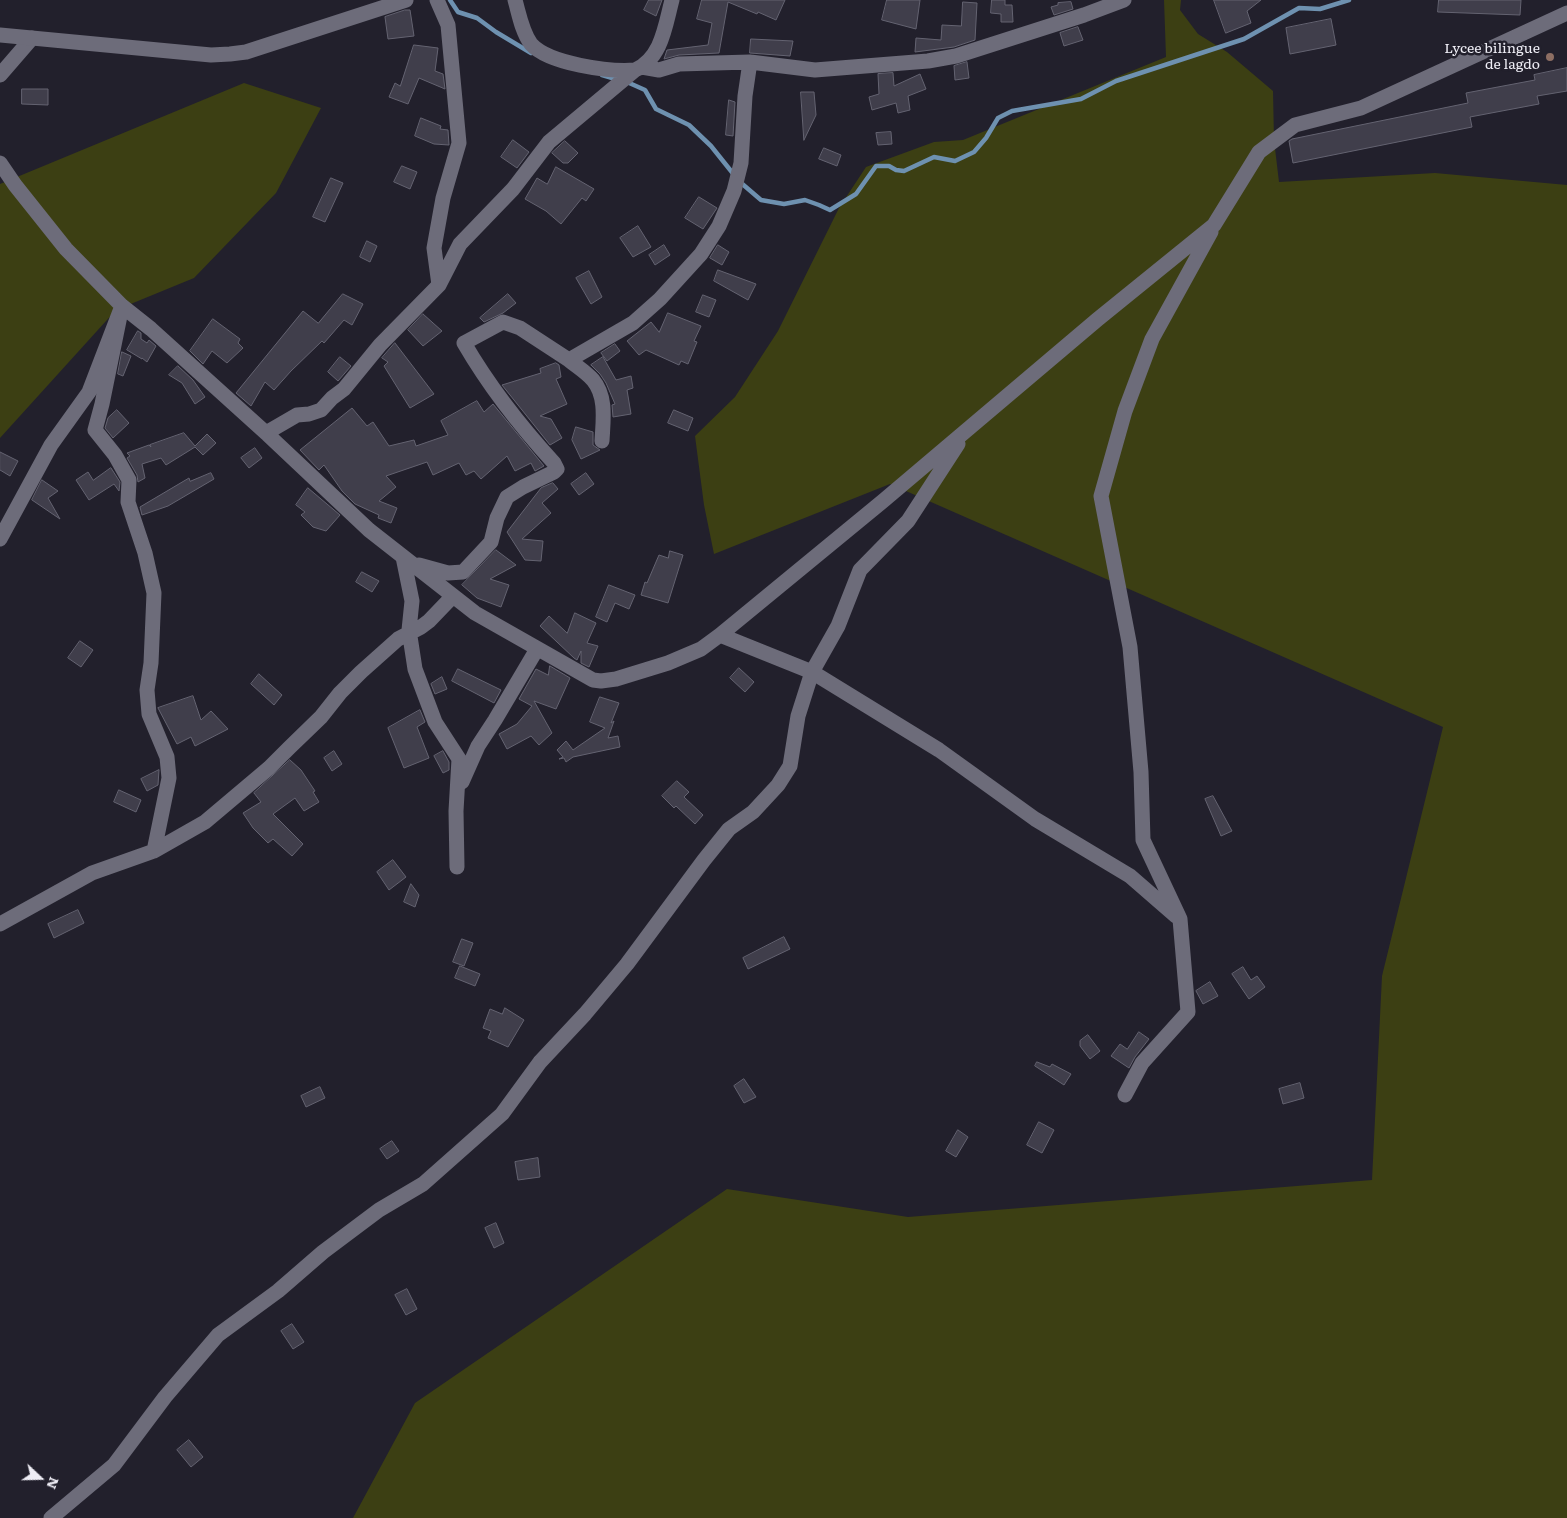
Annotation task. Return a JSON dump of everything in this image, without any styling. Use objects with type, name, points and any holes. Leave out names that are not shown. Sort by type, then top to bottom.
[{"type":"street","points":[[0,36],[211,55],[230,54],[246,52],[406,0]]},
{"type":"street","points":[[437,0],[448,24],[459,143],[443,198],[434,248],[440,285]]},
{"type":"street","points":[[515,0],[524,32],[540,52],[558,59],[600,69],[659,70],[679,64],[750,62],[815,70],[956,56],[1084,15],[1124,0]]},
{"type":"street","points":[[266,433],[296,415],[309,414],[321,410],[344,389],[380,345],[440,285],[460,244],[513,189],[549,142],[653,57],[662,38],[672,0]]},
{"type":"street","points":[[1125,1095],[1142,1064],[1188,1012],[1180,919],[1143,840],[1140,772],[1130,648],[1101,496],[1124,411],[1152,339],[1214,225],[1260,152],[1295,125],[1361,108],[1567,13]]},
{"type":"street","points":[[0,75],[32,38]]},
{"type":"street","points":[[568,360],[633,323],[660,299],[701,254],[719,226],[734,191],[741,163],[745,96],[750,62]]},
{"type":"street","points":[[0,163],[15,185],[66,248],[122,306],[266,433],[369,530],[475,613],[593,680],[601,681],[689,656],[720,635],[876,507],[1098,319],[1214,225]]},
{"type":"street","points":[[0,539],[51,445],[89,392],[122,306]]},
{"type":"street","points":[[122,306],[95,430],[115,455],[129,480],[128,502],[145,553],[154,593],[151,663],[147,690],[150,714],[167,757],[169,778],[154,851]]},
{"type":"street","points":[[403,557],[423,567],[448,573],[463,572],[491,542],[497,518],[508,497],[530,483],[554,472],[557,468],[528,434],[474,360],[464,343],[503,322],[520,328],[568,360],[593,380],[600,394],[603,407],[602,442]]},
{"type":"street","points":[[50,1518],[114,1465],[165,1397],[218,1335],[278,1291],[323,1252],[378,1210],[424,1184],[502,1114],[540,1062],[585,1014],[627,964],[704,860],[729,830],[753,812],[778,785],[790,766],[798,716],[812,672],[838,626],[860,570],[908,521],[969,428]]},
{"type":"street","points":[[403,557],[412,601],[409,633],[415,669],[435,722],[459,759],[456,811],[457,867]]},
{"type":"street","points":[[0,924],[92,873],[154,851],[205,822],[269,768],[321,717],[340,693],[361,672],[398,639],[429,621],[452,596]]},
{"type":"street","points":[[720,635],[812,672],[939,750],[1035,819],[1130,876],[1180,919]]},
{"type":"street","points":[[456,811],[463,778],[478,746],[537,649]]},
{"type":"green space","points":[[1164,0],[1181,0],[1180,10],[1198,34],[1227,52],[1273,91],[1274,140],[1279,182],[1435,173],[1567,185],[1567,1518],[353,1518],[415,1403],[727,1189],[908,1217],[1372,1180],[1382,976],[1443,727],[890,484],[714,554],[704,505],[695,436],[735,397],[778,331],[839,208],[866,167],[934,142],[963,140],[1166,57]]},
{"type":"green space","points":[[244,83],[321,108],[276,193],[194,278],[116,310],[0,438],[0,184]]},
{"type":"building","points":[[649,0],[662,0],[656,16],[644,10]]},
{"type":"building","points":[[702,0],[785,0],[776,20],[728,2],[719,53],[679,55],[664,59],[667,50],[708,45],[712,23],[697,19]]},
{"type":"building","points":[[887,0],[920,0],[916,29],[882,20]]},
{"type":"building","points":[[992,0],[1005,0],[1005,5],[1012,5],[1013,22],[1001,22],[1001,14],[991,13]]},
{"type":"building","points":[[1214,0],[1261,0],[1247,11],[1251,23],[1226,33]]},
{"type":"building","points":[[1439,0],[1521,0],[1520,15],[1438,12]]},
{"type":"building","points":[[963,2],[977,3],[975,40],[954,47],[915,52],[916,38],[941,40],[942,25],[961,26]]},
{"type":"building","points":[[1071,2],[1073,9],[1054,15],[1051,7],[1058,5],[1058,3]]},
{"type":"building","points":[[410,10],[414,36],[388,39],[385,17]]},
{"type":"building","points":[[1331,19],[1336,45],[1290,54],[1286,28]]},
{"type":"building","points":[[1078,27],[1083,40],[1064,46],[1060,33]]},
{"type":"building","points":[[751,39],[793,41],[790,56],[750,53]]},
{"type":"building","points":[[414,45],[438,48],[435,71],[443,74],[445,89],[419,78],[408,104],[389,97],[395,83],[400,86]]},
{"type":"building","points":[[967,62],[969,78],[955,80],[954,66]]},
{"type":"building","points":[[1567,68],[1567,91],[1537,96],[1539,104],[1470,117],[1472,127],[1293,163],[1289,141],[1292,139],[1468,103],[1466,93],[1535,80],[1534,75]]},
{"type":"building","points":[[893,73],[894,86],[920,74],[926,89],[908,96],[910,110],[898,113],[896,103],[872,110],[869,97],[879,94],[878,74]]},
{"type":"building","points":[[22,89],[48,89],[48,105],[22,104]]},
{"type":"building","points":[[801,92],[814,92],[816,115],[804,140]]},
{"type":"building","points":[[729,100],[735,102],[733,136],[726,135]]},
{"type":"building","points":[[421,118],[441,126],[440,129],[448,130],[449,145],[434,144],[415,136]]},
{"type":"building","points":[[891,132],[892,144],[878,145],[876,133]]},
{"type":"building","points":[[513,140],[529,152],[517,168],[501,157]]},
{"type":"building","points":[[565,141],[578,153],[568,163],[563,163],[552,153]]},
{"type":"building","points":[[824,148],[841,155],[837,166],[819,159]]},
{"type":"building","points":[[402,166],[417,172],[410,189],[394,182]]},
{"type":"building","points":[[556,167],[594,189],[586,201],[582,198],[561,224],[546,211],[525,199],[537,178],[547,184]]},
{"type":"building","points":[[331,178],[343,183],[325,222],[313,217]]},
{"type":"building","points":[[699,197],[717,208],[703,229],[685,218]]},
{"type":"building","points":[[638,226],[651,247],[633,257],[620,238]]},
{"type":"building","points":[[367,241],[377,246],[370,262],[360,257]]},
{"type":"building","points":[[664,245],[670,255],[655,265],[649,255]]},
{"type":"building","points":[[718,245],[729,252],[722,265],[710,258]]},
{"type":"building","points":[[718,270],[756,284],[748,300],[714,281]]},
{"type":"building","points":[[589,271],[602,297],[591,304],[576,278]]},
{"type":"building","points":[[343,294],[363,304],[352,325],[344,320],[324,343],[322,341],[274,390],[265,382],[251,406],[236,393],[303,311],[318,323]]},
{"type":"building","points":[[508,294],[516,303],[503,313],[484,322],[480,318]]},
{"type":"building","points":[[703,295],[716,300],[709,317],[696,312]]},
{"type":"building","points":[[668,313],[701,326],[694,341],[697,342],[688,364],[681,361],[679,365],[646,350],[639,355],[627,341],[651,322],[659,332]]},
{"type":"building","points":[[423,314],[442,331],[423,346],[408,330]]},
{"type":"building","points":[[213,319],[240,339],[238,343],[243,348],[227,363],[212,351],[203,364],[190,351]]},
{"type":"building","points":[[138,331],[141,333],[141,339],[147,343],[149,340],[156,346],[147,362],[127,350]]},
{"type":"building","points":[[395,343],[434,394],[410,408],[384,366],[388,362],[382,358]]},
{"type":"building","points":[[615,344],[620,351],[607,361],[601,353]]},
{"type":"building","points":[[122,352],[131,356],[123,376],[118,374]]},
{"type":"building","points":[[340,357],[351,366],[338,381],[328,372]]},
{"type":"building","points":[[603,357],[616,380],[631,376],[633,388],[627,390],[631,414],[613,417],[612,405],[615,404],[606,383],[591,365]]},
{"type":"building","points":[[556,363],[559,365],[561,377],[556,379],[567,404],[540,416],[551,419],[562,438],[550,445],[502,385],[541,373],[540,369]]},
{"type":"building","points":[[178,366],[193,380],[205,397],[195,404],[182,383],[169,375]]},
{"type":"building","points":[[477,401],[484,412],[493,404],[544,466],[535,471],[531,463],[515,471],[507,456],[481,479],[474,471],[466,475],[459,463],[433,475],[427,462],[386,476],[396,487],[379,501],[397,508],[391,523],[378,518],[379,515],[355,504],[342,491],[324,465],[319,470],[300,450],[352,408],[367,426],[373,422],[389,446],[414,440],[416,446],[448,435],[441,421]]},
{"type":"building","points":[[117,410],[129,423],[113,438],[105,428],[108,418]]},
{"type":"building","points":[[674,410],[693,418],[688,431],[668,423]]},
{"type":"building","points":[[576,427],[593,432],[593,445],[600,450],[581,459],[572,440]]},
{"type":"building","points":[[184,433],[195,446],[207,434],[216,443],[203,455],[195,447],[166,465],[161,458],[142,464],[145,478],[138,482],[137,475],[127,458],[130,456],[127,453],[149,445],[151,447],[150,445]]},
{"type":"building","points":[[255,448],[262,458],[249,468],[241,458]]},
{"type":"building","points":[[0,452],[18,461],[10,476],[0,470]]},
{"type":"building","points":[[111,468],[120,482],[119,491],[114,484],[89,500],[76,480],[88,472],[93,480]]},
{"type":"building","points":[[211,473],[214,479],[168,506],[142,515],[140,507],[189,478],[190,481]]},
{"type":"building","points":[[586,473],[594,484],[579,495],[571,484]]},
{"type":"building","points":[[42,480],[58,491],[48,498],[60,519],[32,500]]},
{"type":"building","points":[[553,483],[558,489],[542,503],[551,513],[522,539],[543,541],[541,561],[525,560],[507,532],[541,488]]},
{"type":"building","points":[[308,488],[340,515],[326,531],[313,527],[301,515],[305,512],[296,505]]},
{"type":"building","points":[[496,550],[516,565],[490,579],[509,585],[501,607],[477,598],[462,585]]},
{"type":"building","points":[[670,551],[683,555],[668,603],[641,595],[645,582],[647,583],[659,555],[668,558]]},
{"type":"building","points":[[362,572],[379,581],[372,592],[356,582]]},
{"type":"building","points":[[609,585],[635,595],[629,609],[615,603],[607,622],[596,617]]},
{"type":"building","points":[[575,613],[596,623],[587,643],[598,646],[589,667],[581,663],[581,651],[577,660],[540,626],[549,616],[567,633]]},
{"type":"building","points":[[80,641],[93,650],[81,667],[68,658]]},
{"type":"building","points":[[550,666],[570,678],[556,709],[534,701],[552,733],[539,745],[531,736],[507,749],[499,734],[517,724],[532,706],[519,699],[536,669],[548,675]]},
{"type":"building","points":[[739,668],[754,682],[745,692],[730,678]]},
{"type":"building","points":[[458,669],[501,690],[494,703],[452,681]]},
{"type":"building","points":[[259,674],[282,695],[274,705],[251,684]]},
{"type":"building","points":[[442,677],[447,689],[435,694],[431,684]]},
{"type":"building","points":[[193,696],[201,720],[211,711],[228,729],[195,746],[191,737],[177,744],[158,708]]},
{"type":"building","points":[[600,697],[619,703],[611,723],[614,721],[608,738],[618,736],[620,747],[573,757],[566,762],[564,758],[559,759],[563,757],[557,750],[566,741],[573,750],[605,728],[590,722]]},
{"type":"building","points":[[420,710],[425,722],[417,727],[429,758],[404,768],[388,728]]},
{"type":"building","points":[[334,751],[342,764],[332,771],[324,758]]},
{"type":"building","points":[[443,751],[449,762],[449,770],[443,773],[434,756]]},
{"type":"building","points":[[290,760],[301,770],[315,791],[313,792],[319,802],[304,811],[295,798],[273,814],[303,844],[292,856],[273,839],[268,843],[253,828],[243,813],[261,802],[254,793]]},
{"type":"building","points":[[159,770],[158,785],[147,791],[141,779]]},
{"type":"building","points":[[677,781],[689,792],[684,797],[703,815],[695,824],[662,796]]},
{"type":"building","points":[[119,790],[141,800],[136,812],[114,802]]},
{"type":"building","points":[[1213,796],[1232,831],[1221,836],[1205,799]]},
{"type":"building","points":[[393,860],[406,877],[389,890],[377,872]]},
{"type":"building","points":[[411,884],[419,895],[415,907],[404,902]]},
{"type":"building","points":[[78,910],[84,923],[54,938],[48,924]]},
{"type":"building","points":[[784,937],[790,949],[748,969],[743,958]]},
{"type":"building","points":[[462,939],[473,943],[464,966],[453,962]]},
{"type":"building","points":[[460,966],[480,974],[475,986],[455,978]]},
{"type":"building","points":[[1243,967],[1251,980],[1257,976],[1265,987],[1249,999],[1232,974]]},
{"type":"building","points":[[1210,982],[1218,996],[1203,1004],[1196,991]]},
{"type":"building","points":[[505,1008],[524,1020],[508,1047],[488,1038],[491,1031],[483,1028],[490,1009],[502,1014]]},
{"type":"building","points":[[1139,1032],[1149,1039],[1129,1068],[1111,1056],[1120,1044],[1127,1049]]},
{"type":"building","points":[[1088,1035],[1100,1051],[1090,1059],[1080,1046],[1080,1041]]},
{"type":"building","points":[[1037,1062],[1050,1067],[1052,1064],[1071,1074],[1064,1085],[1035,1066]]},
{"type":"building","points":[[744,1079],[756,1097],[744,1103],[734,1086]]},
{"type":"building","points":[[1300,1083],[1304,1098],[1283,1104],[1279,1089]]},
{"type":"building","points":[[320,1087],[325,1098],[306,1107],[301,1096]]},
{"type":"building","points":[[1039,1122],[1054,1130],[1042,1153],[1027,1145]]},
{"type":"building","points":[[958,1130],[968,1137],[956,1157],[946,1151]]},
{"type":"building","points":[[392,1141],[399,1151],[387,1159],[380,1149]]},
{"type":"building","points":[[538,1158],[540,1177],[518,1180],[515,1162]]},
{"type":"building","points":[[496,1223],[504,1243],[494,1248],[485,1228]]},
{"type":"building","points":[[407,1289],[417,1309],[406,1315],[395,1295]]},
{"type":"building","points":[[292,1324],[304,1342],[293,1349],[281,1331]]},
{"type":"building","points":[[189,1440],[203,1457],[191,1467],[177,1450]]},
{"type":"waterway","points":[[450,0],[458,12],[477,18],[531,53]]},
{"type":"waterway","points":[[740,182],[761,200],[784,204],[805,200],[830,210],[856,194],[876,166],[889,166],[896,170],[904,171],[934,157],[955,161],[974,152],[986,138],[998,118],[1012,111],[1081,99],[1116,81],[1244,39],[1299,8],[1320,9],[1349,0]]},
{"type":"waterway","points":[[602,75],[619,80]]},
{"type":"waterway","points":[[627,82],[645,90],[656,109],[689,125],[711,146],[735,176]]},
{"type":"place","name":"Lycee bilingue de lagdo","points":[[1550,57]]}]
